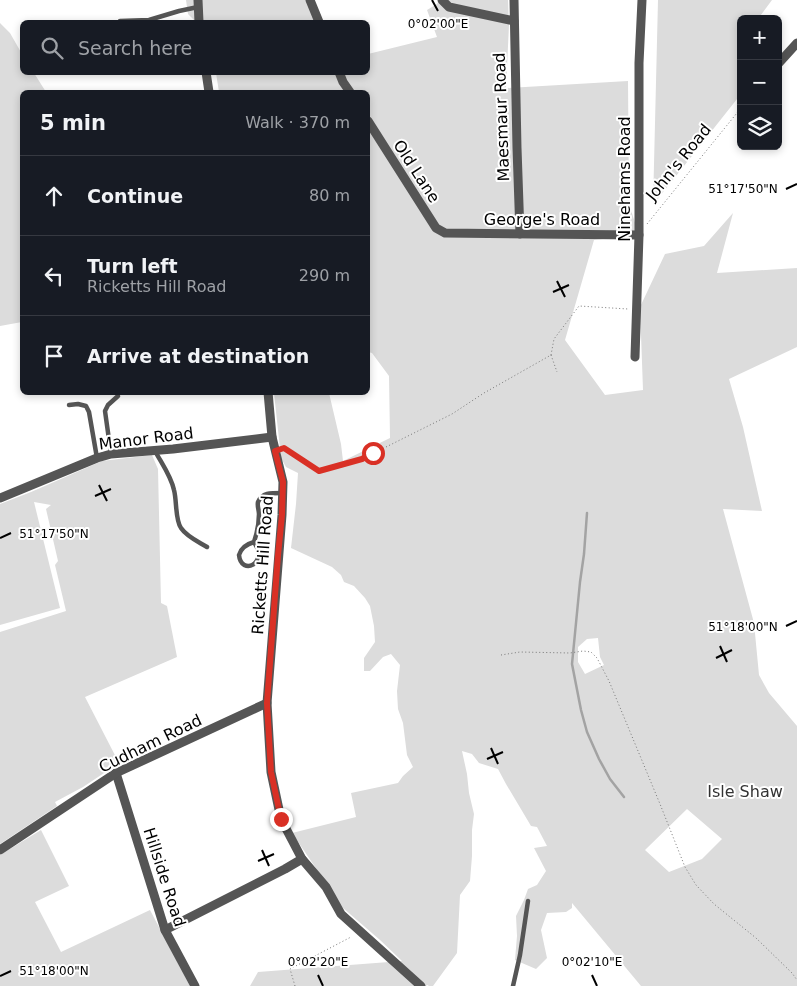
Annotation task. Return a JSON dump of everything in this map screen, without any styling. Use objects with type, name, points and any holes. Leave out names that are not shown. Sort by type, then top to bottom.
[{"type":"street","points":[[310,0],[318,20]]},
{"type":"street","points":[[442,0],[449,7],[514,21]]},
{"type":"street","name":"Maesmaur Road","points":[[514,0],[520,234]]},
{"type":"street","name":"Ninehams Road","points":[[635,357],[639,235],[639,63],[642,0]]},
{"type":"street","points":[[198,4],[199,20]]},
{"type":"street","points":[[781,60],[797,42]]},
{"type":"street","points":[[206,75],[209,90]]},
{"type":"street","points":[[340,75],[349,90]]},
{"type":"street","name":"Old Lane","points":[[370,124],[436,228],[445,233]]},
{"type":"street","name":"George's Road","points":[[445,233],[639,235]]},
{"type":"street","name":"Ricketts Hill Road","points":[[268,395],[272,437],[283,482],[267,703],[271,772],[281,819],[302,859],[326,887],[341,914],[421,986]]},
{"type":"street","name":"Manor Road","points":[[0,498],[111,454],[272,437]]},
{"type":"street","name":"Cudham Road","points":[[0,850],[116,773],[267,703]]},
{"type":"street","name":"Hillside Road","points":[[116,773],[165,930],[195,986]]},
{"type":"street","points":[[165,930],[302,859]]},
{"type":"lane","points":[[149,20],[198,4]]},
{"type":"lane","points":[[111,454],[105,411],[108,405],[118,396]]},
{"type":"lane","points":[[69,405],[78,404],[86,406],[97,458]]},
{"type":"lane","points":[[155,450],[174,489],[179,523],[182,529],[207,547]]},
{"type":"lane","points":[[254,542],[245,546],[239,553],[240,561],[245,566],[252,565],[259,557],[254,542],[258,528],[258,503],[260,499],[268,494],[283,493]]},
{"type":"lane","points":[[513,986],[520,955],[528,901]]},
{"type":"path","name":"John's Road","points":[[639,235],[737,113]]},
{"type":"path","points":[[558,372],[551,354],[554,339],[579,306],[637,310]]},
{"type":"path","points":[[275,451],[284,448],[319,471],[362,459],[452,414],[551,354]]},
{"type":"path","points":[[501,655],[520,652],[570,654],[591,652],[597,658],[609,681],[686,867],[696,885],[714,904],[756,938],[797,980]]},
{"type":"path","points":[[295,986],[290,969],[361,932]]},
{"type":"green space","points":[[186,0],[306,0],[314,20],[194,20],[188,14]]},
{"type":"green space","name":"Isle Shaw","points":[[439,0],[508,0],[509,25],[506,88],[628,81],[629,204],[639,235],[594,240],[565,340],[605,395],[643,390],[640,307],[665,254],[704,246],[733,213],[717,273],[797,268],[797,347],[729,379],[743,427],[762,511],[723,509],[754,623],[759,675],[769,693],[797,726],[797,986],[641,986],[572,903],[572,908],[566,912],[547,913],[541,930],[547,958],[536,969],[515,960],[516,916],[528,889],[537,885],[546,871],[534,848],[547,846],[537,827],[531,826],[498,769],[479,763],[472,754],[462,751],[474,814],[470,881],[460,895],[457,953],[433,986],[250,986],[258,972],[402,961],[343,908],[292,833],[356,817],[351,793],[398,783],[413,767],[407,755],[403,723],[398,709],[397,691],[400,665],[391,654],[383,657],[370,671],[364,671],[364,658],[375,642],[370,606],[354,586],[344,582],[341,575],[332,567],[291,548],[298,473],[286,467],[281,458],[274,395],[329,395],[343,461],[390,438],[389,376],[370,352],[370,90],[219,90],[216,75],[370,75],[370,54],[437,37],[427,10],[437,4]],"holes":[[[598,638],[600,657],[604,665],[585,674],[578,662],[578,647],[587,639]],[[687,809],[722,839],[702,859],[669,872],[645,850]]]},
{"type":"green space","points":[[658,0],[772,0],[761,15],[737,15],[737,99],[653,205]]},
{"type":"green space","points":[[0,23],[10,33],[20,50],[20,75],[35,75],[45,90],[20,90],[20,322],[0,326]]},
{"type":"green space","points":[[152,455],[158,469],[161,603],[167,606],[177,657],[85,697],[120,765],[55,802],[57,806],[0,844],[0,632],[66,611],[55,565],[58,561],[46,509],[51,505],[34,502],[60,608],[0,625],[0,504],[102,461]]},
{"type":"green space","points":[[41,830],[69,886],[35,902],[61,952],[150,910],[190,986],[0,986],[0,855]]},
{"type":"waterway","points":[[587,513],[572,664],[587,732],[610,779],[624,797]]},
{"type":"route","points":[[281,819],[271,772],[267,703],[282,515],[283,482],[275,451],[284,448],[319,471],[362,459],[373,453]]}]
